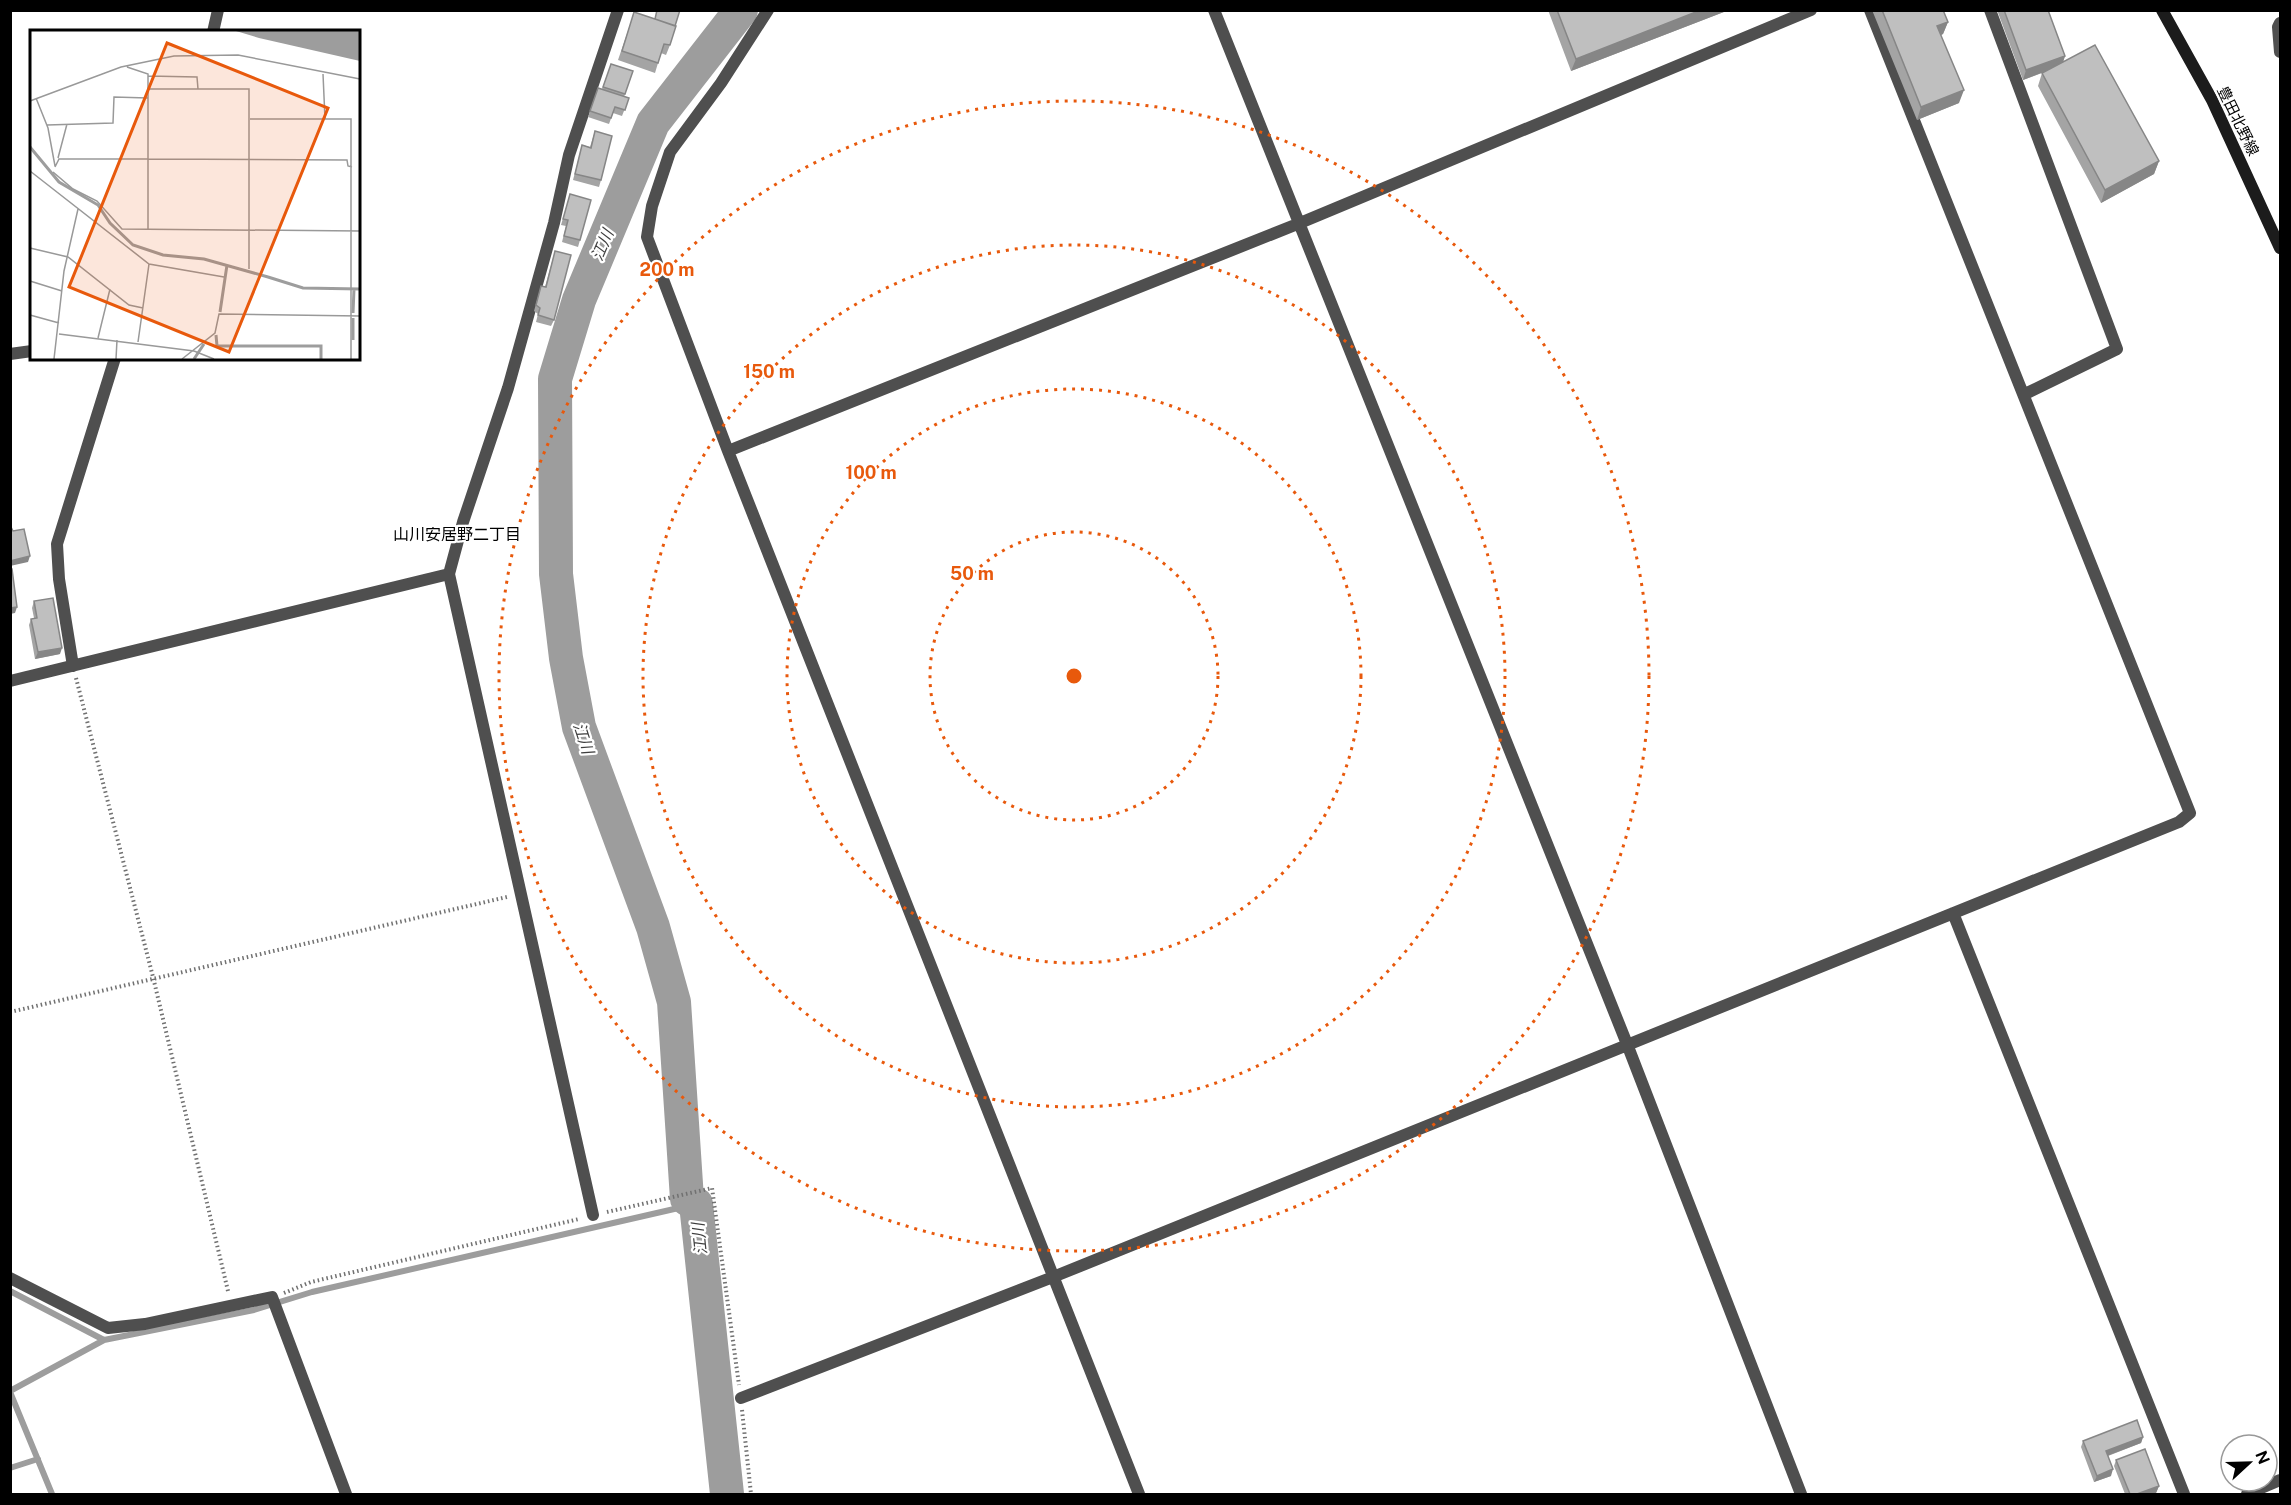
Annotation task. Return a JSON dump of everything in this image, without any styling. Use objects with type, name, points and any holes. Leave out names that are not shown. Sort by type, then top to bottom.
[{"type":"main road","name":"豊田北野線","points":[[2162,10],[2212,100],[2280,249]]},
{"type":"street","points":[[213,30],[218,10]]},
{"type":"street","points":[[593,1215],[449,574],[463,522],[508,388],[554,223],[569,155],[618,10]]},
{"type":"street","points":[[768,10],[721,83],[670,152],[652,206],[647,237],[728,452],[1139,1494]]},
{"type":"street","points":[[1214,10],[1627,1044],[1801,1494]]},
{"type":"street","points":[[728,452],[1300,223],[1786,15],[1811,10]]},
{"type":"street","points":[[741,1398],[1053,1277],[2179,822],[2190,813],[2025,394],[1870,10]]},
{"type":"street","points":[[1990,10],[2117,349],[2025,394]]},
{"type":"street","points":[[2280,23],[2278,27],[2280,52]]},
{"type":"street","points":[[10,354],[30,351]]},
{"type":"street","points":[[73,666],[59,579],[57,544],[114,360]]},
{"type":"street","points":[[10,681],[449,574]]},
{"type":"street","points":[[1953,913],[2184,1494]]},
{"type":"street","points":[[10,1278],[108,1328],[145,1324],[272,1297],[346,1494]]},
{"type":"street","points":[[2247,1494],[2280,1480]]},
{"type":"path","points":[[73,666],[153,977],[232,1306]]},
{"type":"path","points":[[10,1012],[153,977],[520,894]]},
{"type":"path","points":[[272,1297],[311,1282],[712,1188],[741,1398],[751,1494]]},
{"type":"building","points":[[657,10],[680,10],[675,26],[655,19]]},
{"type":"building","points":[[1557,10],[1701,10],[1576,59]]},
{"type":"building","points":[[1882,10],[1943,10],[1948,22],[1937,26],[1964,90],[1921,107]]},
{"type":"building","points":[[2004,10],[2048,10],[2065,56],[2026,70]]},
{"type":"building","points":[[634,12],[676,26],[670,45],[664,44],[658,63],[622,51]]},
{"type":"building","points":[[2095,45],[2159,161],[2105,190],[2042,73]]},
{"type":"building","points":[[611,64],[633,71],[625,94],[603,87]]},
{"type":"building","points":[[598,88],[629,98],[625,110],[615,107],[611,118],[590,111]]},
{"type":"building","points":[[595,131],[612,136],[601,180],[575,174],[582,145],[591,148]]},
{"type":"building","points":[[570,194],[591,200],[580,240],[564,236],[568,220],[563,219]]},
{"type":"building","points":[[555,251],[571,255],[554,320],[538,315],[540,308],[536,305],[541,286],[546,287]]},
{"type":"building","points":[[10,525],[13,531],[24,529],[30,556],[10,561]]},
{"type":"building","points":[[10,569],[12,569],[17,607],[10,608]]},
{"type":"building","points":[[53,598],[62,648],[38,652],[31,619],[37,618],[34,601]]},
{"type":"building","points":[[2137,1420],[2143,1437],[2106,1451],[2113,1469],[2097,1476],[2083,1441]]},
{"type":"building","points":[[2145,1449],[2159,1486],[2137,1494],[2130,1494],[2116,1460]]},
{"type":"waterway","name":"江川","points":[[727,1494],[696,1204],[687,1199],[674,1002],[653,927],[579,727],[566,658],[556,574],[555,379],[579,300],[653,123],[741,10]]},
{"type":"waterway","points":[[104,1340],[254,1310],[312,1292],[696,1204]]},
{"type":"waterway","points":[[10,1291],[104,1340],[10,1391]]},
{"type":"waterway","points":[[10,1392],[52,1494]]},
{"type":"waterway","points":[[10,1468],[38,1459]]},
{"type":"district","name":"山川安居野二丁目","points":[[457,534]]}]
